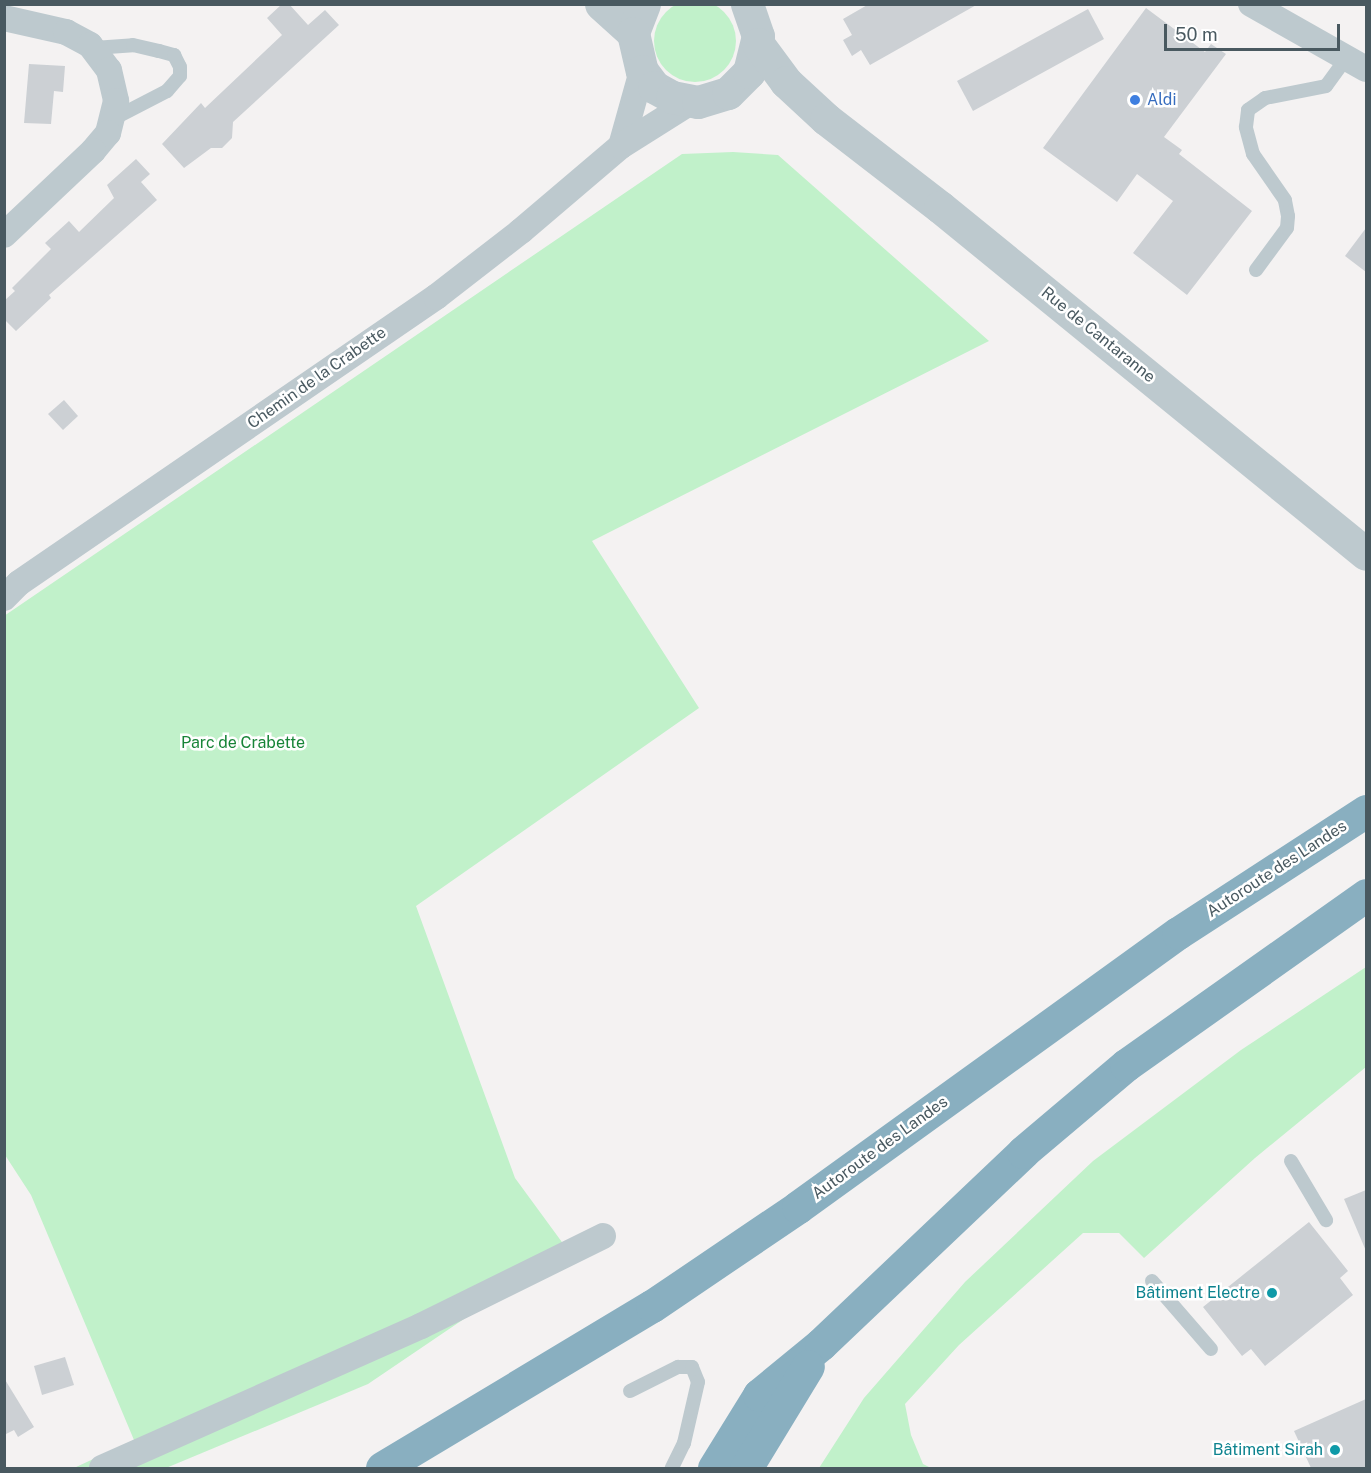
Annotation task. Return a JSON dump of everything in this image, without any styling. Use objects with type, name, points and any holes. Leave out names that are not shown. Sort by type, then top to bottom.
[{"type":"highway","name":"Autoroute des Landes","points":[[382,1468],[652,1306],[798,1207],[1178,933],[1366,811]]},
{"type":"highway","points":[[714,1468],[759,1395],[821,1344],[1023,1152],[1126,1065],[1366,895]]},
{"type":"highway","points":[[746,1468],[821,1344]]},
{"type":"street","points":[[602,4],[638,19],[642,71],[621,146]]},
{"type":"street","points":[[1251,4],[1356,64]]},
{"type":"street","points":[[4,18],[66,32],[94,48],[102,56],[114,86],[113,119],[93,151],[4,235]]},
{"type":"street","points":[[642,71],[654,87],[672,97],[691,102],[728,93],[749,72],[754,18]]},
{"type":"street","name":"Rue de Cantaranne","points":[[754,18],[786,82],[826,119],[940,207],[1366,554]]},
{"type":"street","name":"Rue de Cantaranne","points":[[728,93],[776,97],[826,119]]},
{"type":"street","name":"Chemin de la Crabette","points":[[4,598],[29,577],[436,297],[521,231],[621,146],[691,102]]},
{"type":"street","points":[[102,1468],[421,1326],[603,1236]]},
{"type":"lane","points":[[94,48],[133,45],[174,55],[180,67],[180,76],[167,91],[113,119]]},
{"type":"lane","points":[[1256,270],[1287,228],[1288,216],[1285,200],[1252,154],[1246,127],[1248,110],[1265,98],[1326,86],[1356,64]]},
{"type":"lane","points":[[1291,1161],[1326,1220]]},
{"type":"lane","points":[[1152,1281],[1211,1349]]},
{"type":"lane","points":[[630,1391],[678,1367],[692,1367],[698,1382],[684,1443],[672,1468]]},
{"type":"green space","points":[[695,0],[711,3],[724,12],[733,25],[736,41],[733,57],[724,70],[711,79],[695,82],[679,79],[666,70],[657,57],[654,41],[657,25],[666,12],[679,3]]},
{"type":"green space","name":"Parc de Crabette","points":[[733,152],[778,155],[989,341],[592,541],[699,708],[416,906],[515,1178],[567,1249],[368,1384],[166,1468],[74,1468],[134,1440],[31,1195],[5,1155],[4,616],[682,154]]},
{"type":"green space","points":[[1366,967],[1366,1067],[1255,1158],[1144,1258],[1119,1233],[1083,1233],[959,1345],[905,1404],[911,1435],[923,1464],[931,1468],[819,1468],[864,1398],[965,1282],[1093,1161],[1241,1050]]},
{"type":"building","points":[[282,4],[289,4],[308,25],[325,10],[339,25],[233,122],[232,138],[222,148],[211,148],[184,168],[162,144],[201,103],[205,108],[282,35],[267,18]]},
{"type":"building","points":[[869,4],[978,4],[870,65],[861,50],[852,56],[843,40],[852,35],[843,19]]},
{"type":"building","name":"Aldi","points":[[1146,8],[1205,52],[1211,44],[1226,54],[1164,137],[1182,150],[1179,154],[1252,211],[1187,295],[1133,253],[1173,201],[1137,174],[1117,202],[1043,148]]},
{"type":"building","points":[[1088,9],[1104,39],[973,111],[957,81]]},
{"type":"building","points":[[29,64],[65,66],[63,92],[54,91],[51,124],[24,123]]},
{"type":"building","points":[[136,159],[150,174],[141,182],[157,200],[49,295],[51,298],[16,331],[4,319],[4,301],[15,291],[12,288],[51,249],[45,243],[69,221],[79,232],[114,198],[107,185]]},
{"type":"building","points":[[1366,228],[1366,272],[1345,256]]},
{"type":"building","points":[[64,400],[78,416],[63,430],[48,414]]},
{"type":"building","points":[[1366,1190],[1366,1251],[1344,1199]]},
{"type":"building","name":"Bâtiment Electre","points":[[1309,1222],[1348,1271],[1340,1278],[1353,1295],[1265,1366],[1251,1349],[1242,1356],[1203,1307]]},
{"type":"building","points":[[65,1357],[74,1385],[42,1395],[34,1366]]},
{"type":"building","points":[[4,1378],[34,1427],[18,1437],[14,1430],[4,1435]]},
{"type":"building","name":"Bâtiment Sirah","points":[[1366,1399],[1366,1468],[1311,1468],[1294,1431]]},
{"type":"place","name":"Aldi","points":[[1135,100]]},
{"type":"place","name":"Bâtiment Electre","points":[[1272,1293]]},
{"type":"place","name":"Bâtiment Sirah","points":[[1335,1450]]}]
